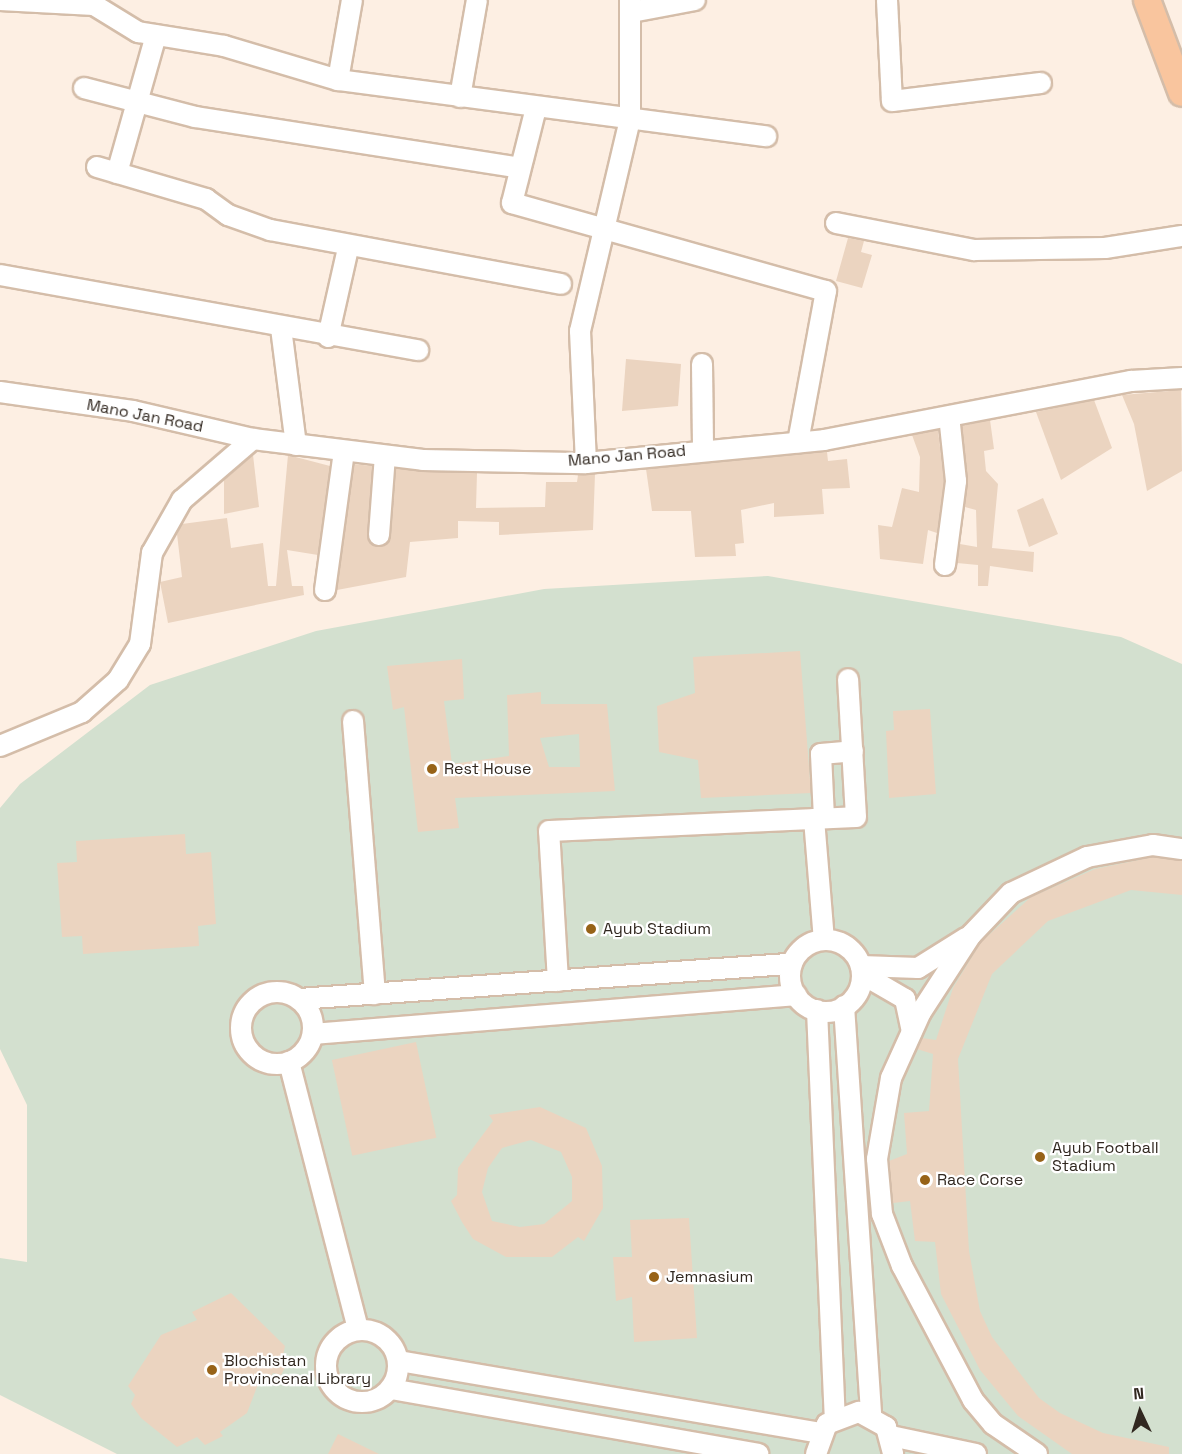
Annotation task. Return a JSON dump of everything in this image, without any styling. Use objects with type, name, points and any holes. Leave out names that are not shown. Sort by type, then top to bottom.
[{"type":"main road","points":[[1147,0],[1182,93]]},
{"type":"street","points":[[0,0],[93,5],[138,32],[224,46],[338,80],[536,108],[766,136]]},
{"type":"street","points":[[338,80],[352,0]]},
{"type":"street","points":[[460,97],[477,0]]},
{"type":"street","points":[[586,463],[580,331],[630,120],[630,6],[695,0]]},
{"type":"street","points":[[887,0],[892,101],[1041,83]]},
{"type":"street","points":[[117,173],[134,101],[156,35]]},
{"type":"street","points":[[84,88],[195,117],[520,168]]},
{"type":"street","points":[[536,108],[512,203],[604,226],[826,291],[798,442]]},
{"type":"street","points":[[97,167],[206,199],[228,214],[270,230],[348,248],[561,284]]},
{"type":"street","points":[[836,223],[974,250],[1105,248],[1182,236]]},
{"type":"street","points":[[328,337],[348,248]]},
{"type":"street","points":[[0,274],[328,337],[418,350]]},
{"type":"street","points":[[281,328],[296,445]]},
{"type":"street","points":[[702,364],[704,448]]},
{"type":"street","name":"Mano Jan Road","points":[[0,392],[134,411],[253,439],[385,456],[586,463],[704,448],[798,442],[1131,381],[1182,378]]},
{"type":"street","points":[[945,565],[956,481],[949,416]]},
{"type":"street","points":[[0,746],[82,712],[118,680],[140,644],[152,553],[182,501],[253,439]]},
{"type":"street","points":[[326,590],[344,451]]},
{"type":"street","points":[[379,535],[385,456]]},
{"type":"street","points":[[558,981],[549,831],[856,817],[848,679]]},
{"type":"street","points":[[353,722],[375,994]]},
{"type":"street","points":[[824,940],[819,818],[821,754],[853,751]]},
{"type":"street","points":[[1037,1454],[1024,1449],[993,1424],[973,1400],[902,1266],[882,1214],[877,1159],[891,1078],[912,1031],[971,935],[1011,893],[1087,857],[1154,845],[1182,849]]},
{"type":"street","points":[[861,970],[918,968],[971,935]]},
{"type":"street","points":[[796,995],[792,964],[804,947],[824,940],[847,946],[861,970],[905,999],[912,1031]]},
{"type":"street","points":[[299,999],[311,1015],[313,1034],[305,1052],[289,1062],[264,1062],[254,1056],[241,1022],[253,1001],[276,992],[299,999],[792,964]]},
{"type":"street","points":[[313,1034],[796,995],[817,1010],[844,1006],[858,992],[861,970]]},
{"type":"street","points":[[844,1006],[871,1416],[892,1445],[976,1454]]},
{"type":"street","points":[[817,1010],[836,1417]]},
{"type":"street","points":[[289,1062],[358,1329]]},
{"type":"street","points":[[758,1454],[391,1389],[359,1402],[330,1383],[330,1349],[358,1329],[381,1334],[399,1361],[820,1433]]},
{"type":"street","points":[[391,1389],[399,1361]]},
{"type":"street","points":[[816,1454],[820,1433],[836,1417],[871,1416]]},
{"type":"green space","name":"Ayub Stadium","points":[[768,576],[1121,637],[1182,664],[1182,1454],[117,1454],[0,1395],[0,1258],[27,1262],[27,1105],[0,1049],[0,808],[20,784],[150,685],[316,631],[544,589]]},
{"type":"building","points":[[848,238],[864,241],[861,252],[872,255],[862,288],[836,281]]},
{"type":"building","points":[[626,359],[681,364],[678,406],[622,411]]},
{"type":"building","points":[[1181,390],[1182,471],[1147,491],[1134,424],[1122,395]]},
{"type":"building","points":[[1094,400],[1112,448],[1061,480],[1036,412]]},
{"type":"building","points":[[990,420],[994,449],[984,451],[986,471],[998,484],[992,548],[1034,552],[1033,572],[990,566],[988,586],[978,586],[978,565],[957,563],[960,544],[977,547],[976,510],[965,507],[962,426]]},
{"type":"building","points":[[938,430],[944,481],[937,533],[928,530],[923,564],[880,559],[878,525],[892,527],[902,488],[919,492],[920,457],[912,435]]},
{"type":"building","points":[[827,452],[828,461],[847,459],[850,488],[822,489],[824,514],[774,517],[774,503],[741,510],[744,543],[735,544],[736,556],[695,557],[691,511],[652,511],[646,469]]},
{"type":"building","points":[[253,455],[259,507],[224,514],[224,480]]},
{"type":"building","points":[[288,455],[330,466],[318,555],[287,550],[292,586],[303,586],[304,595],[168,623],[160,582],[182,577],[177,534],[182,524],[227,518],[231,548],[263,543],[268,586],[276,586]]},
{"type":"building","points":[[354,464],[372,466],[367,535],[378,547],[391,536],[396,469],[477,473],[476,508],[545,507],[546,482],[577,482],[578,475],[595,474],[593,530],[499,535],[499,522],[458,521],[458,538],[410,542],[406,577],[337,590]]},
{"type":"building","points":[[1043,498],[1058,534],[1029,547],[1017,510]]},
{"type":"building","points":[[800,651],[811,793],[701,798],[698,760],[659,752],[657,706],[695,693],[693,657]]},
{"type":"building","points":[[462,659],[464,699],[444,701],[452,764],[509,756],[507,695],[541,692],[541,704],[607,704],[615,791],[455,798],[459,828],[418,832],[404,707],[393,710],[387,666]],"holes":[[[579,734],[580,767],[549,767],[540,738]]]},
{"type":"building","points":[[930,709],[936,794],[889,798],[886,731],[894,730],[893,711]]},
{"type":"building","points":[[185,834],[186,854],[211,852],[216,924],[198,926],[199,946],[83,954],[82,936],[62,937],[57,863],[77,862],[76,841]]},
{"type":"building","points":[[1153,857],[1182,861],[1182,895],[1131,890],[1048,921],[992,974],[958,1059],[969,1251],[980,1311],[992,1337],[1039,1398],[1060,1413],[1103,1433],[1169,1447],[1169,1454],[1072,1454],[1018,1416],[980,1370],[941,1294],[935,1242],[915,1241],[910,1201],[893,1203],[889,1161],[907,1154],[904,1113],[929,1111],[933,1054],[917,1049],[922,1038],[936,1040],[953,988],[981,942],[1031,897],[1095,869]]},
{"type":"building","points":[[416,1042],[436,1138],[352,1156],[332,1060]]},
{"type":"building","points":[[540,1107],[586,1128],[602,1166],[603,1208],[584,1241],[578,1237],[552,1257],[506,1257],[473,1239],[451,1201],[457,1195],[458,1168],[493,1121],[489,1115]],"holes":[[[531,1140],[561,1152],[572,1177],[572,1201],[544,1224],[520,1227],[492,1221],[482,1192],[488,1168],[502,1148]]]},
{"type":"building","name":"Jemnasium","points":[[689,1218],[697,1338],[634,1342],[632,1297],[616,1301],[613,1257],[632,1257],[630,1220]]},
{"type":"building","name":"Blochistan Provincenal Library","points":[[231,1293],[285,1346],[282,1360],[287,1364],[281,1375],[273,1373],[266,1383],[260,1379],[247,1413],[220,1432],[223,1436],[205,1445],[197,1437],[177,1447],[141,1418],[131,1404],[135,1395],[128,1386],[161,1335],[197,1320],[192,1312]]},
{"type":"building","points":[[338,1434],[379,1454],[328,1454]]},
{"type":"place","name":"Rest House","points":[[432,769]]},
{"type":"place","name":"Ayub Stadium","points":[[591,929]]},
{"type":"place","name":"Ayub Football Stadium","points":[[1040,1157]]},
{"type":"place","name":"Race Corse","points":[[925,1180]]},
{"type":"place","name":"Jemnasium","points":[[654,1277]]},
{"type":"place","name":"Blochistan Provincenal Library","points":[[212,1370]]}]
